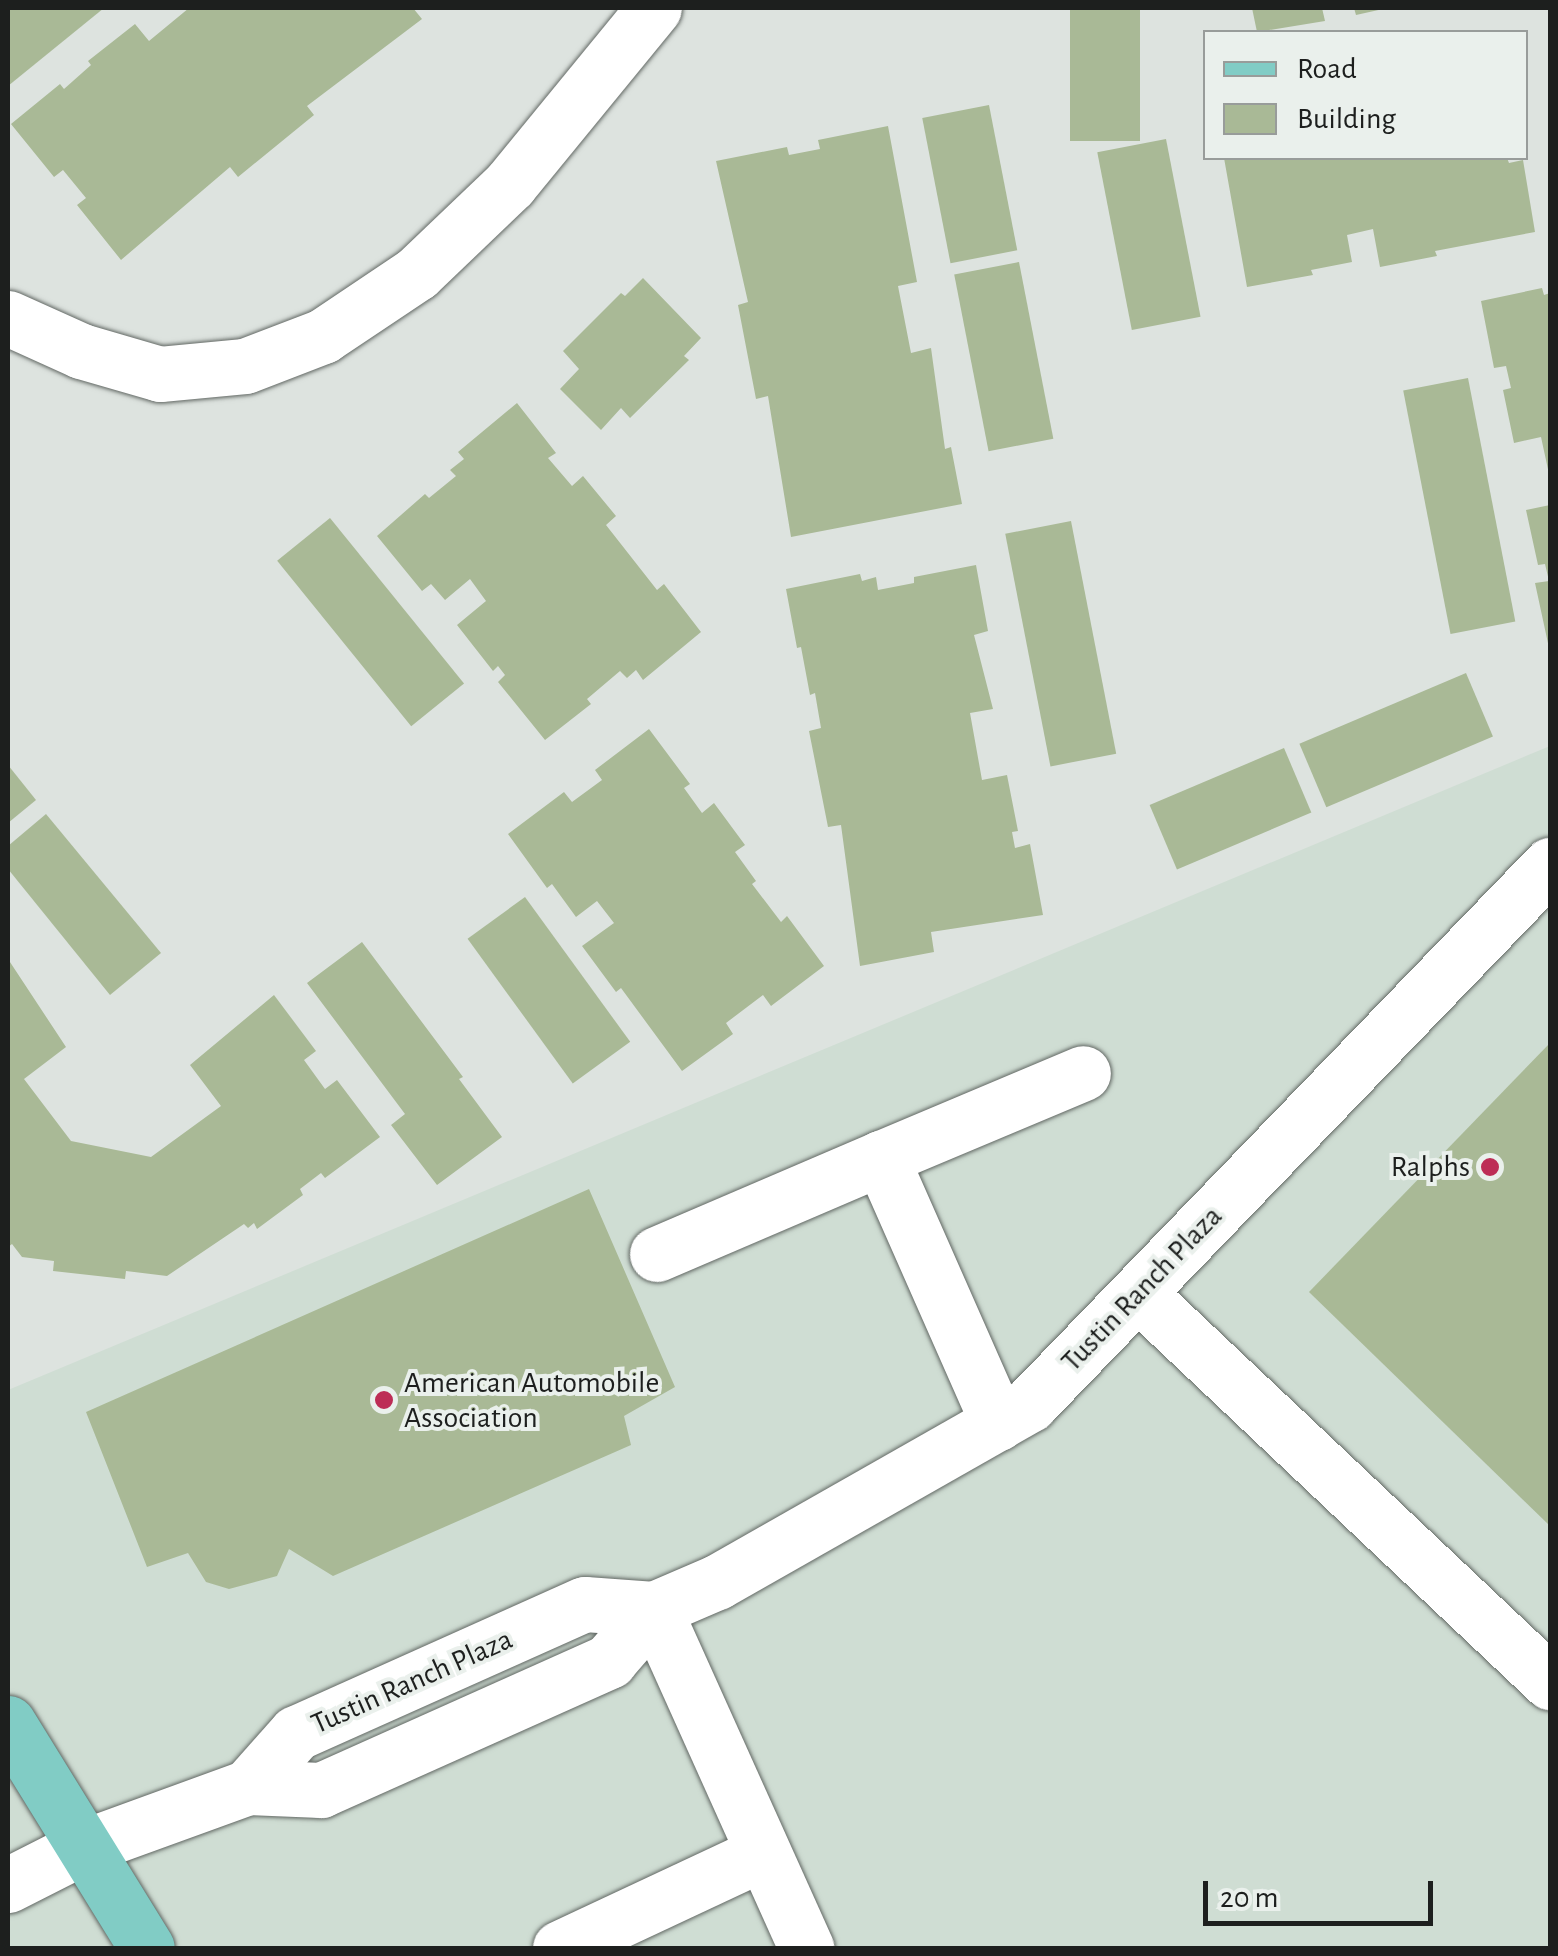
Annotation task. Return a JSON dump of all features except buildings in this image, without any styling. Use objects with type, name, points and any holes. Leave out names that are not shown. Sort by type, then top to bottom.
[{"type":"main road","points":[[8,1722],[146,1948]]},
{"type":"lane","points":[[8,318],[81,351],[160,374],[245,366],[323,336],[417,273],[510,184],[654,8]]},
{"type":"lane","name":"Tustin Ranch Plaza","points":[[8,1885],[82,1847],[248,1788],[321,1790],[609,1660],[654,1609],[717,1582],[1030,1404],[1550,865]]},
{"type":"lane","points":[[656,1254],[1083,1073]]},
{"type":"lane","points":[[881,1158],[998,1424]]},
{"type":"lane","points":[[1138,1294],[1550,1682]]},
{"type":"lane","points":[[654,1609],[806,1948]]},
{"type":"lane","points":[[560,1948],[764,1853]]},
{"type":"shaded area","points":[[1550,746],[1550,1948],[8,1948],[8,1390]]},
{"type":"place","name":"Ralphs","points":[[1490,1167]]},
{"type":"place","name":"American Automobile Association","points":[[384,1400]]}]
